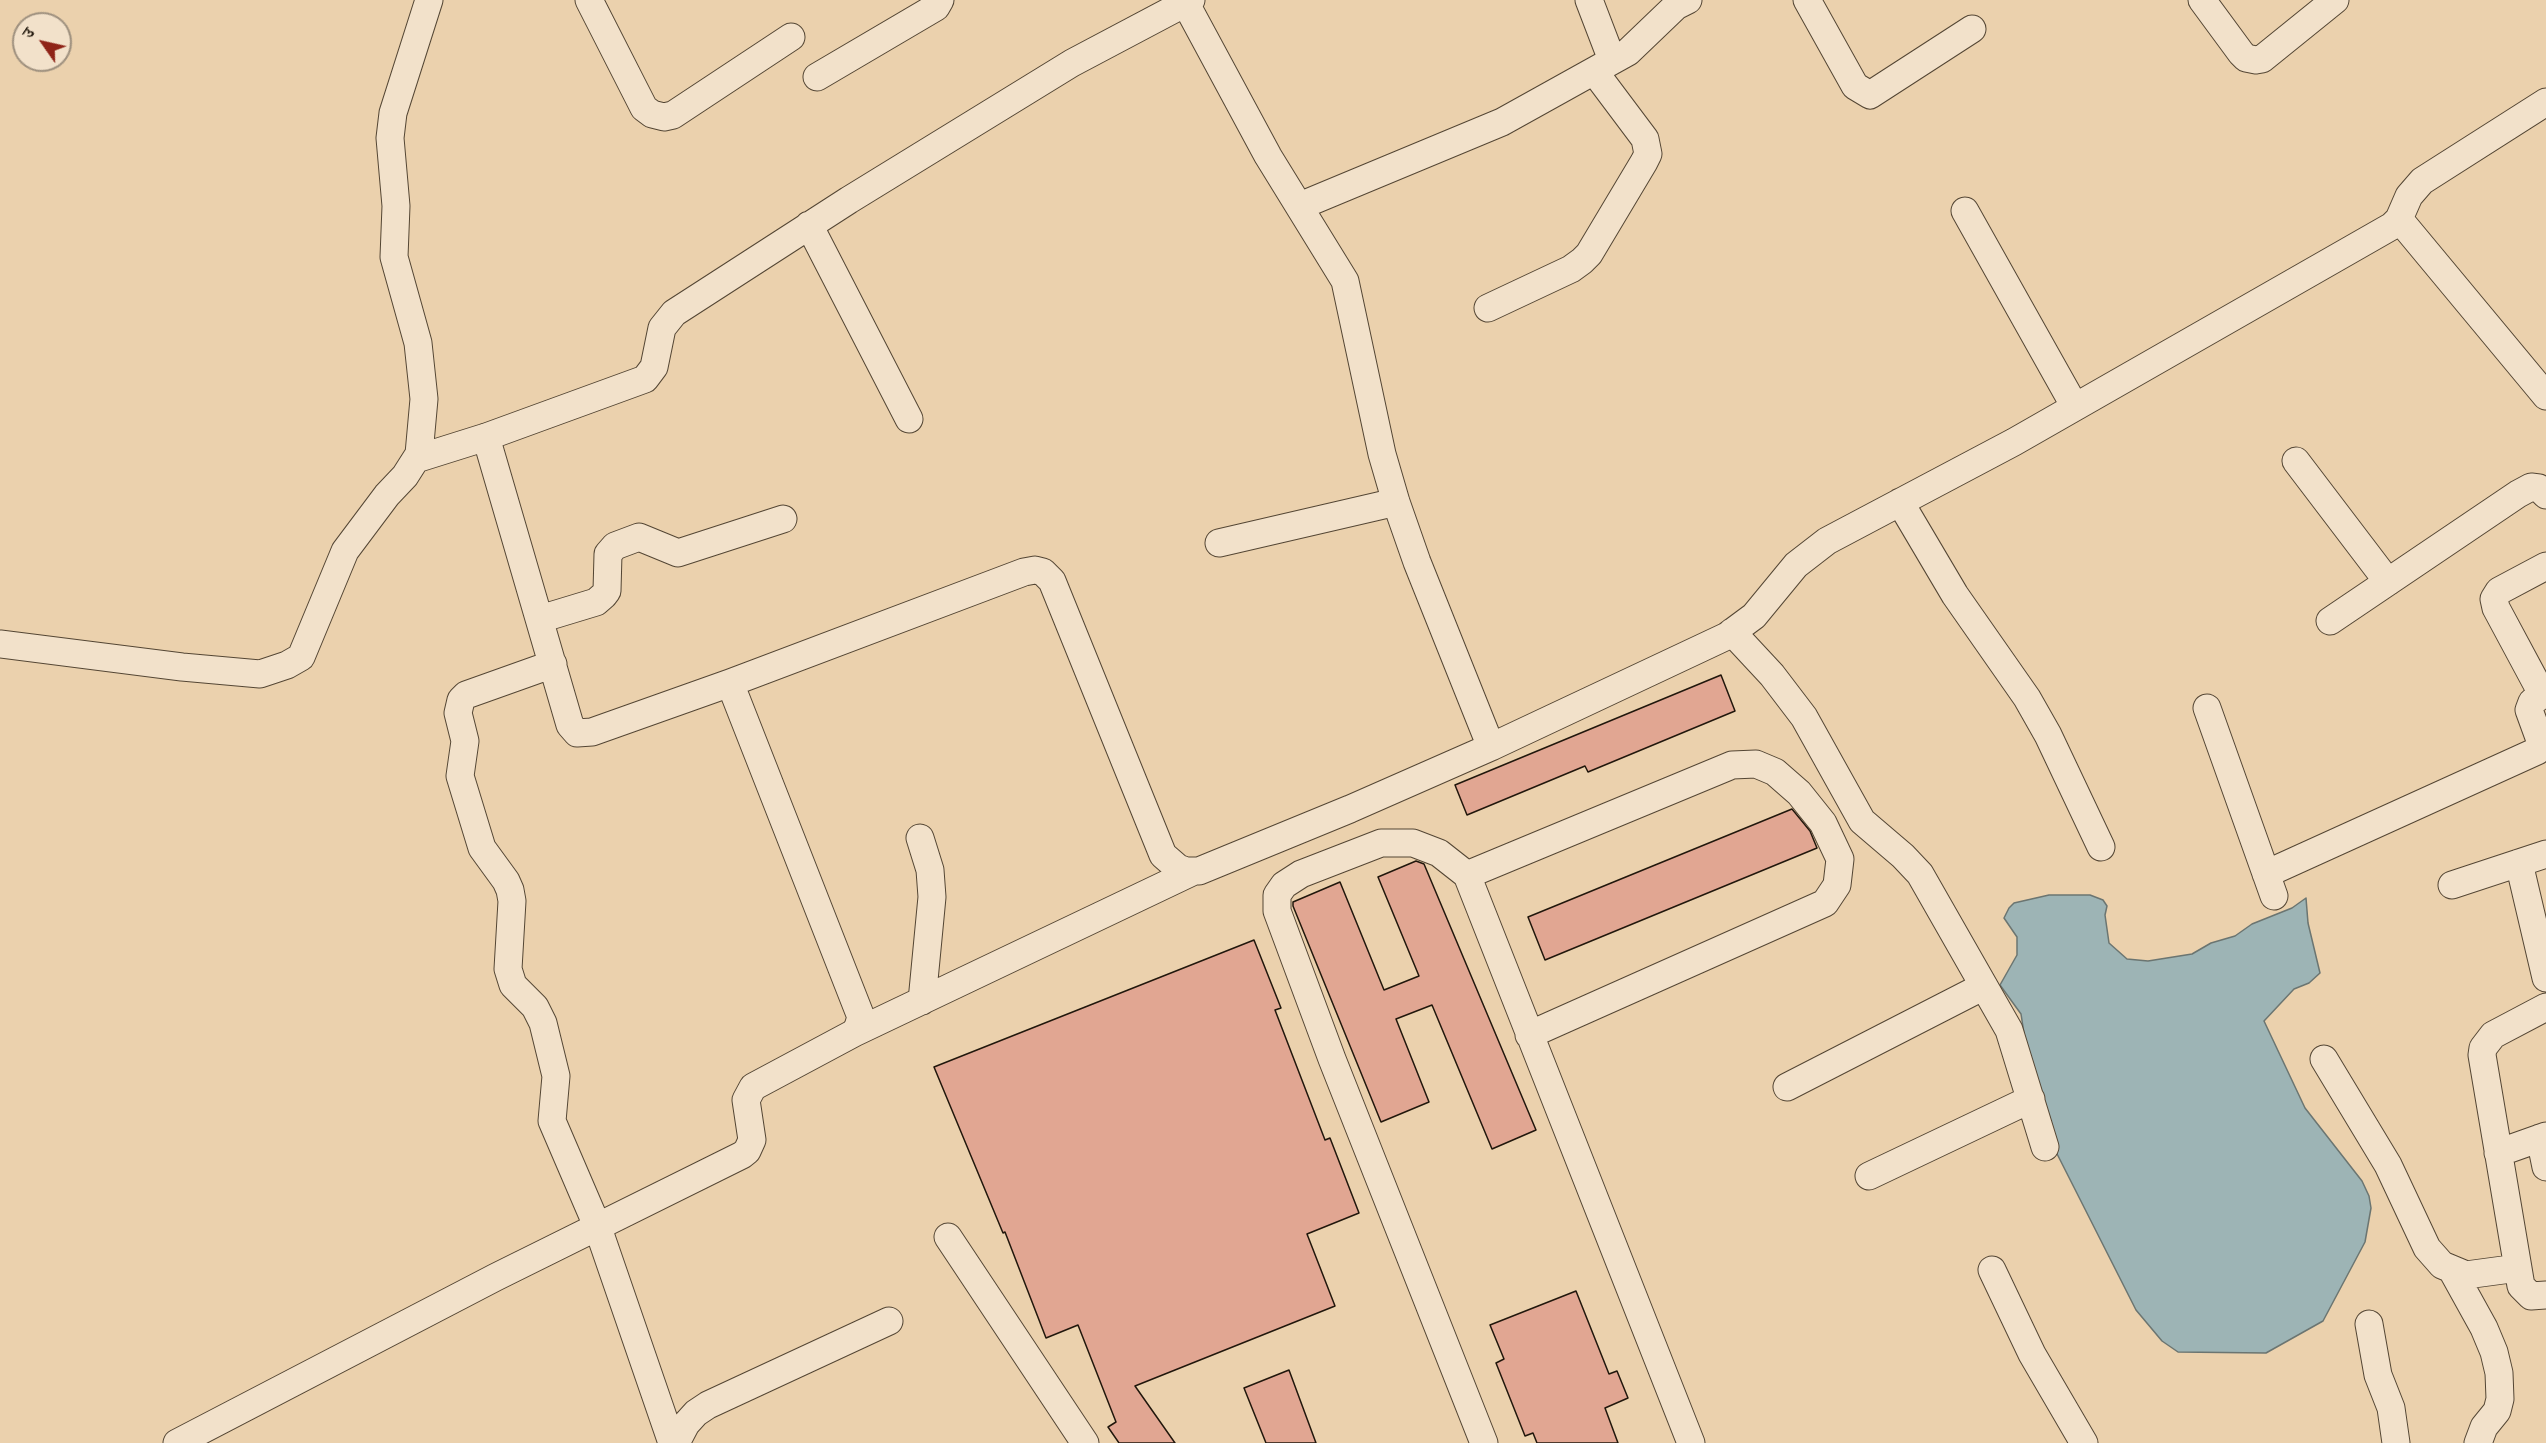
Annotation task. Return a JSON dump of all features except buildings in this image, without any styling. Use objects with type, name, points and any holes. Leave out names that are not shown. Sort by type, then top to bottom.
[{"type":"street","points":[[0,644],[260,674],[287,665],[301,657],[345,551],[387,495],[405,476],[419,454],[424,399],[418,343],[394,257],[396,206],[390,138],[393,113],[429,0]]},
{"type":"street","points":[[589,0],[644,108],[652,114],[664,117],[673,115],[790,37]]},
{"type":"street","points":[[817,77],[936,7],[940,0]]},
{"type":"street","points":[[1488,308],[1571,269],[1582,261],[1589,254],[1648,154],[1645,139],[1603,66],[1589,0]]},
{"type":"street","points":[[1300,206],[1502,122],[1628,52],[1676,6],[1688,0]]},
{"type":"street","points":[[1806,0],[1855,86],[1870,95],[1972,29]]},
{"type":"street","points":[[2202,0],[2241,53],[2246,58],[2256,60],[2262,59],[2335,0]]},
{"type":"street","points":[[416,459],[645,379],[654,368],[662,328],[669,317],[810,225],[1072,63],[1188,1],[1268,156],[1345,281],[1382,454],[1396,502],[1417,562],[1491,747]]},
{"type":"street","points":[[177,1443],[496,1277],[742,1155],[752,1140],[746,1100],[753,1087],[854,1033],[1192,872],[1339,814],[1491,747],[1732,632],[1754,616],[1796,565],[1827,541],[2075,407],[2392,226],[2399,219],[2409,196],[2422,181],[2546,102]]},
{"type":"street","points":[[1965,211],[2075,407]]},
{"type":"street","points":[[2399,219],[2546,396]]},
{"type":"street","points":[[810,225],[909,419]]},
{"type":"street","points":[[486,436],[573,730],[584,734],[730,683],[1024,572],[1035,570],[1042,572],[1052,581],[1163,855],[1178,868],[1192,872]]},
{"type":"street","points":[[2296,461],[2388,582]]},
{"type":"street","points":[[2330,621],[2531,486],[2539,488],[2546,495]]},
{"type":"street","points":[[1219,543],[1396,502]]},
{"type":"street","points":[[1900,502],[1955,595],[2027,698],[2048,735],[2102,847]]},
{"type":"street","points":[[540,619],[596,602],[604,595],[607,591],[608,554],[615,546],[639,537],[678,553],[783,519]]},
{"type":"street","points":[[2207,708],[2270,885],[2543,749],[2539,713],[2530,705],[2540,696],[2540,690],[2496,608],[2494,599],[2499,591],[2546,566]]},
{"type":"street","points":[[1732,632],[1772,675],[1804,717],[1862,821],[1903,856],[1920,874],[2009,1030],[2045,1147]]},
{"type":"street","points":[[553,664],[466,695],[461,700],[458,713],[465,741],[460,776],[482,848],[510,890],[512,901],[508,969],[513,984],[535,1006],[543,1023],[557,1083],[552,1121],[598,1228],[674,1443]]},
{"type":"street","points":[[730,683],[861,1017],[854,1033]]},
{"type":"street","points":[[1467,875],[1732,765],[1756,764],[1775,772],[1799,793],[1823,823],[1840,858],[1837,885],[1825,903],[1529,1035]]},
{"type":"street","points":[[920,838],[930,870],[932,897],[922,1001]]},
{"type":"street","points":[[1484,1443],[1332,1059],[1277,911],[1277,895],[1284,885],[1301,874],[1380,843],[1413,843],[1439,853],[1467,875],[1691,1443]]},
{"type":"street","points":[[2452,885],[2546,854]]},
{"type":"street","points":[[2519,863],[2546,978]]},
{"type":"street","points":[[1787,1087],[1984,986]]},
{"type":"street","points":[[2546,1007],[2493,1035],[2483,1048],[2482,1055],[2521,1286],[2531,1296],[2546,1294]]},
{"type":"street","points":[[2324,1059],[2388,1165],[2427,1248],[2442,1265],[2453,1272],[2466,1275],[2518,1268]]},
{"type":"street","points":[[1869,1176],[2031,1099]]},
{"type":"street","points":[[2498,1153],[2543,1137],[2546,1167]]},
{"type":"street","points":[[948,1237],[1085,1443]]},
{"type":"street","points":[[1992,1270],[2032,1354],[2084,1443]]},
{"type":"street","points":[[2453,1272],[2484,1328],[2499,1373],[2500,1399],[2497,1411],[2484,1427],[2478,1443]]},
{"type":"street","points":[[674,1443],[696,1413],[708,1405],[890,1321]]},
{"type":"street","points":[[2369,1324],[2376,1365],[2391,1408],[2396,1443]]},
{"type":"water","points":[[2049,895],[2090,895],[2103,900],[2107,906],[2105,915],[2109,943],[2127,959],[2148,961],[2192,954],[2211,943],[2235,936],[2252,924],[2292,908],[2306,898],[2308,923],[2320,973],[2309,983],[2294,989],[2264,1021],[2305,1108],[2362,1181],[2369,1196],[2371,1208],[2365,1242],[2323,1321],[2266,1353],[2178,1352],[2162,1341],[2136,1310],[2048,1136],[2031,1078],[2021,1014],[2000,985],[2017,955],[2017,937],[2004,918],[2009,908],[2014,903]]}]
